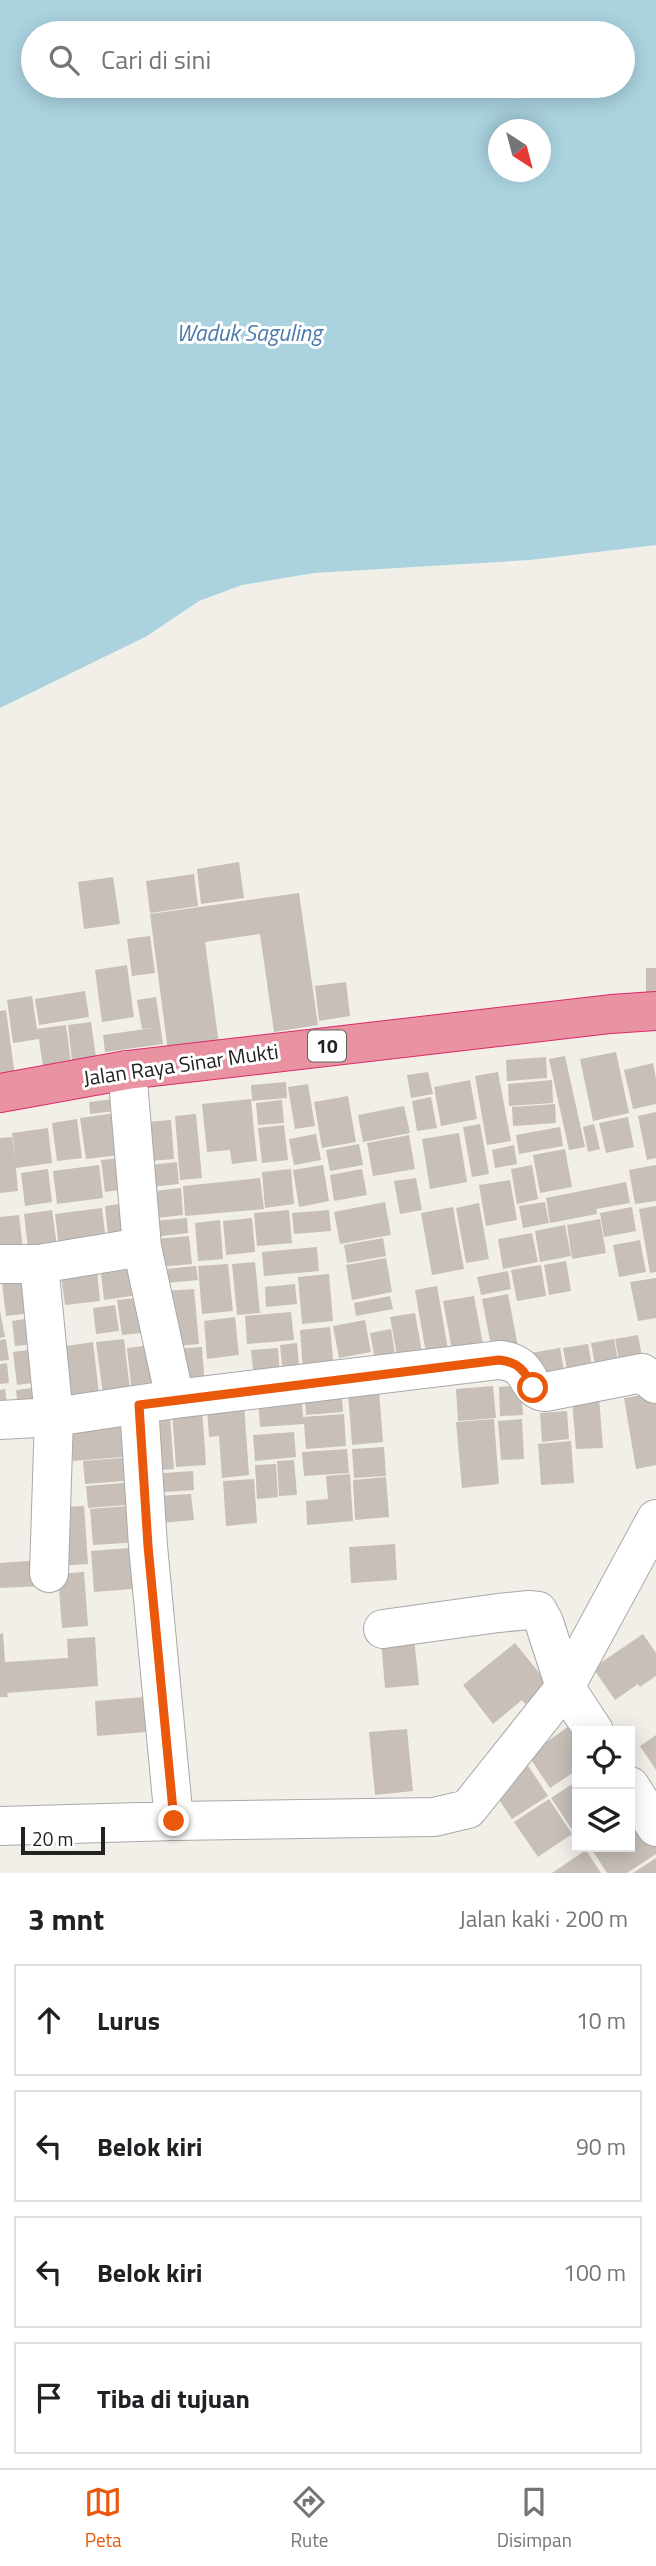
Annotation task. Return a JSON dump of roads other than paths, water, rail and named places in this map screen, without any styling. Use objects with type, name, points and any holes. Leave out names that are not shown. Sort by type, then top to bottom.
[{"type":"highway","name":"Jalan Raya Sinar Mukti","points":[[0,1093],[127,1070],[656,1011]]},
{"type":"street","points":[[127,1070],[157,1402],[148,1546],[174,1821]]},
{"type":"street","points":[[0,1264],[39,1264],[142,1247]]},
{"type":"street","points":[[39,1264],[54,1417],[49,1573]]},
{"type":"street","points":[[0,1420],[54,1417],[499,1360],[512,1361],[525,1371],[533,1388],[545,1392],[642,1373],[656,1384]]},
{"type":"street","points":[[0,1826],[435,1817],[468,1809],[565,1687],[656,1519]]},
{"type":"street","points":[[383,1629],[530,1609],[538,1611],[565,1687],[591,1726]]},
{"type":"street","points":[[632,1789],[656,1827]]},
{"type":"water","name":"Waduk Saguling","points":[[0,0],[656,0],[656,545],[530,560],[314,573],[242,585],[199,601],[147,636],[0,708]]}]
